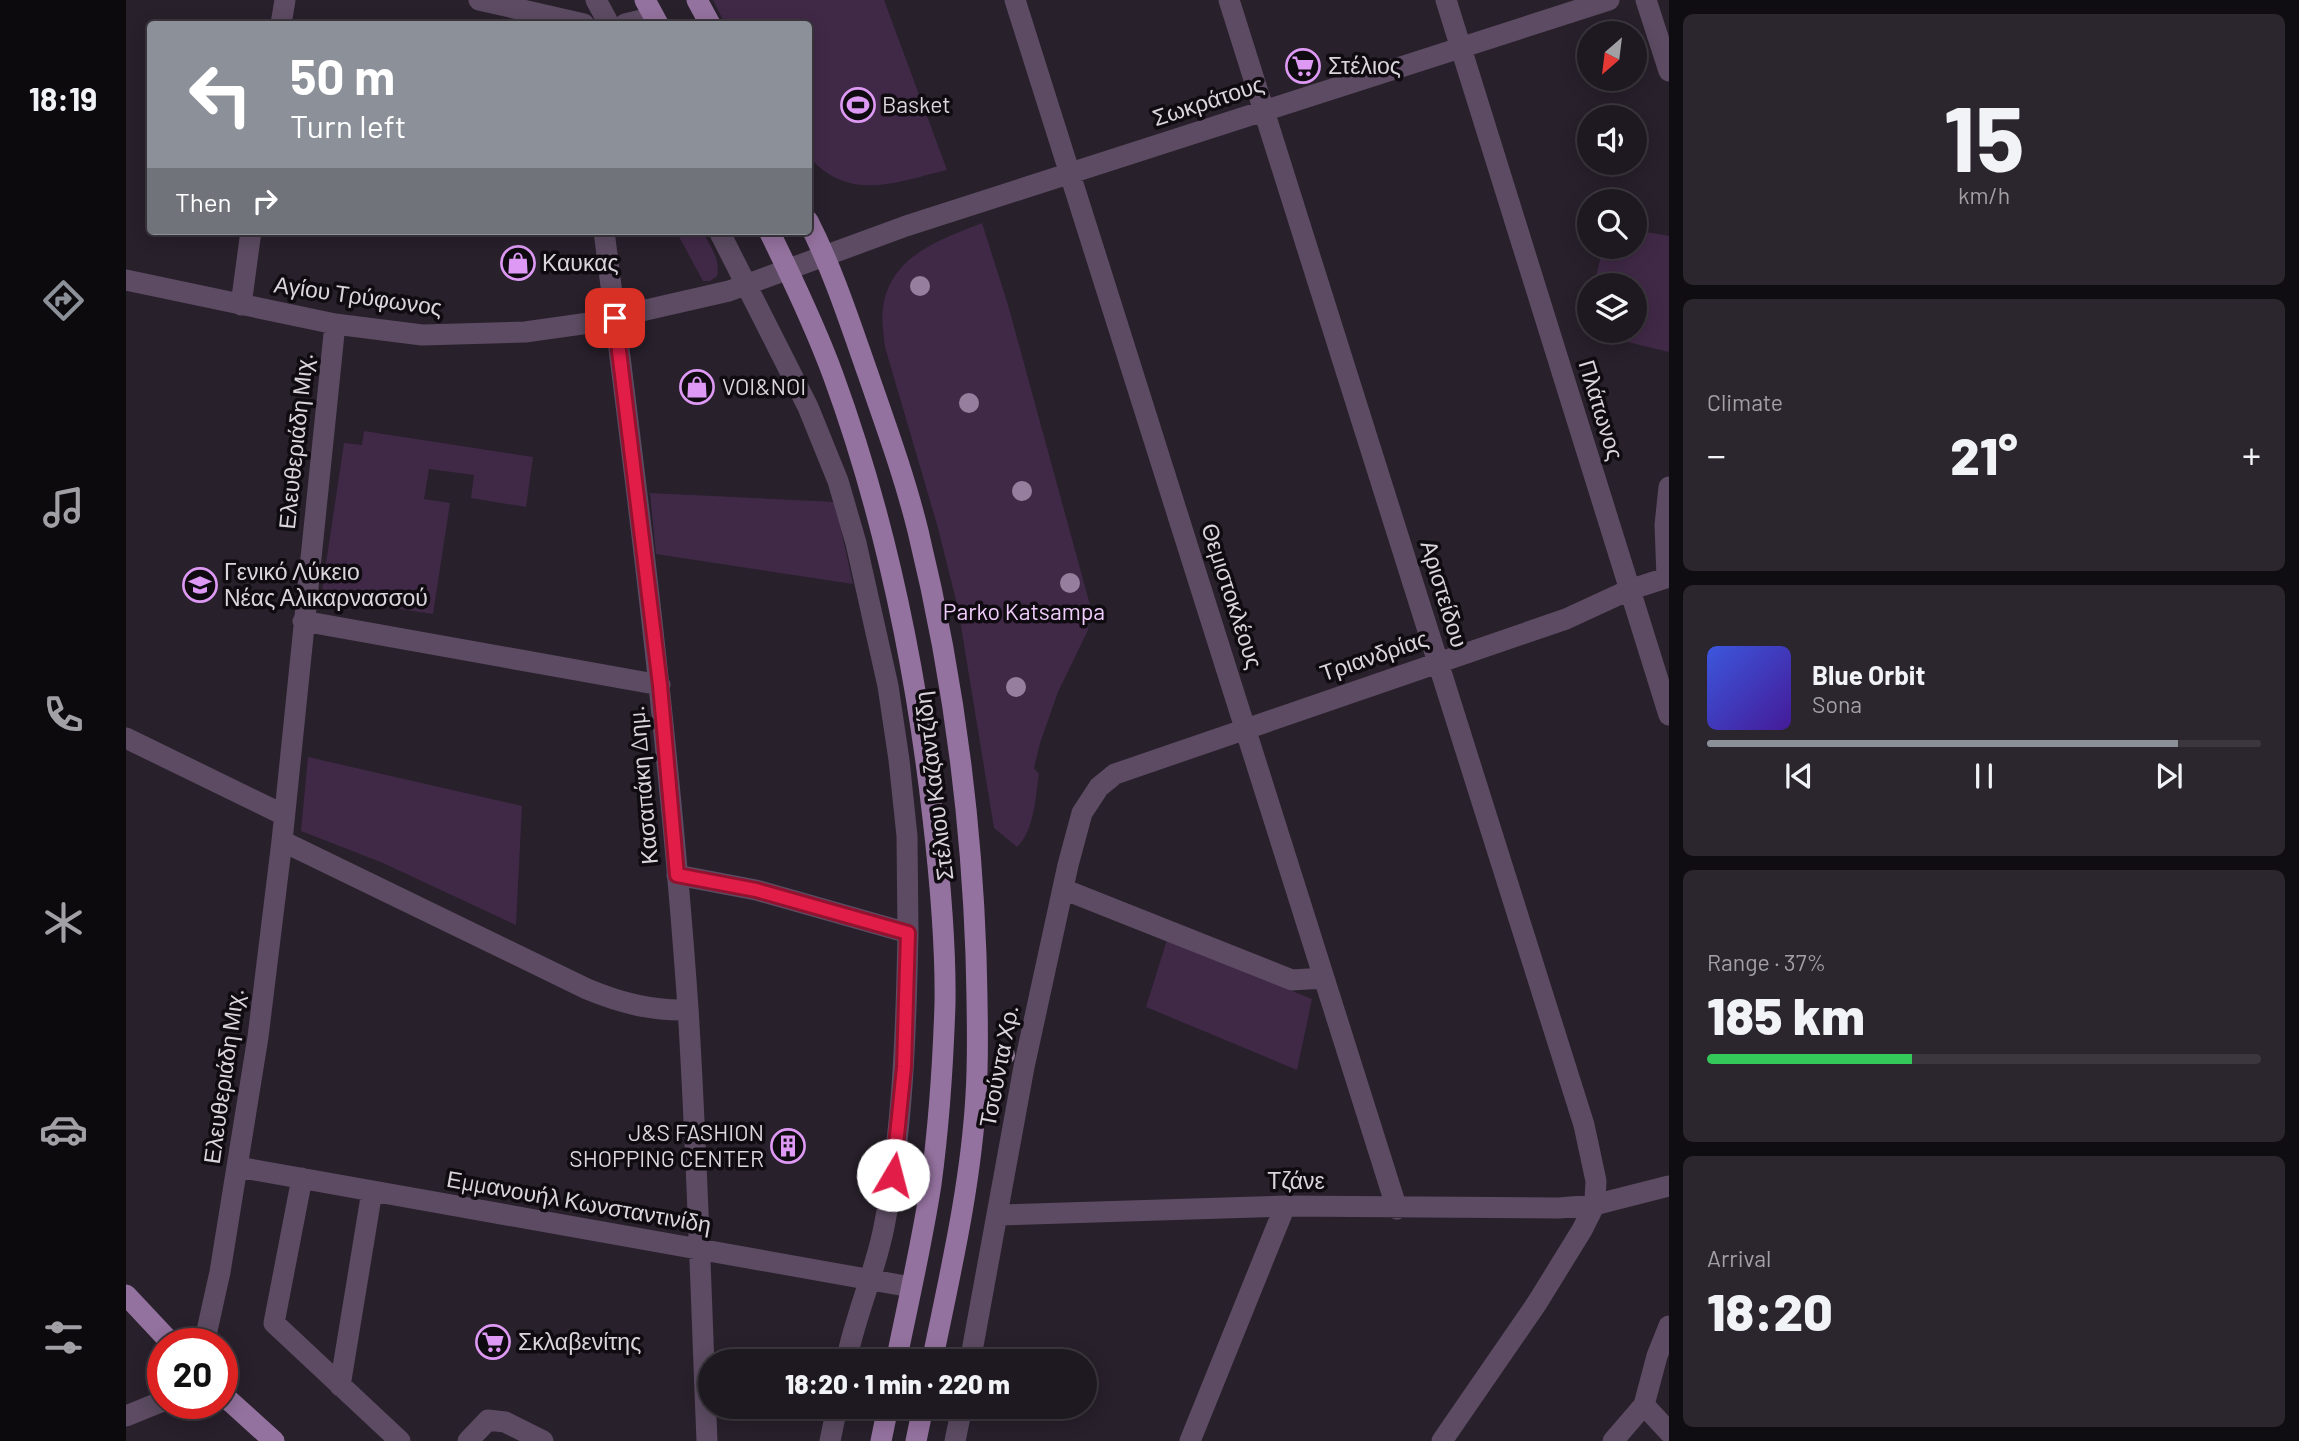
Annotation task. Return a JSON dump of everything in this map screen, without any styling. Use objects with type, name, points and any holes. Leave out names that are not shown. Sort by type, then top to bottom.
[{"type":"main road","points":[[697,0],[708,21]]},
{"type":"main road","name":"Στέλιου Καζαντζίδη","points":[[812,230],[856,338],[917,529],[949,682],[967,807],[974,897],[976,1098],[959,1223],[935,1349]]},
{"type":"main road","name":"Στέλιου Καζαντζίδη","points":[[771,235],[832,371],[868,482],[915,693],[934,831],[942,911],[945,1005],[930,1186],[899,1349]]},
{"type":"main road","points":[[126,1295],[157,1328]]},
{"type":"main road","points":[[238,1408],[274,1441]]},
{"type":"main road","points":[[881,1441],[885,1419]]},
{"type":"main road","points":[[916,1441],[921,1419]]},
{"type":"street","points":[[282,21],[285,0]]},
{"type":"street","points":[[480,0],[571,21]]},
{"type":"street","points":[[596,0],[608,21]]},
{"type":"street","name":"Θεμιστοκλέους","points":[[1015,0],[1397,1209]]},
{"type":"street","name":"Αριστείδου","points":[[1229,0],[1584,1125],[1596,1181],[1594,1206]]},
{"type":"street","name":"Πλάτωνος","points":[[1446,0],[1669,715]]},
{"type":"street","name":"Σωκράτους","points":[[788,270],[1070,173],[1609,0]]},
{"type":"street","points":[[1646,0],[1669,71]]},
{"type":"street","points":[[633,21],[652,14]]},
{"type":"street","points":[[241,305],[250,235]]},
{"type":"street","name":"Κασαπάκη Δημ.","points":[[605,235],[660,685],[677,875],[688,1010],[707,1441]]},
{"type":"street","points":[[721,235],[808,407],[838,481],[888,686],[899,760],[906,836],[908,933],[901,1112],[884,1230],[856,1316],[849,1349]]},
{"type":"street","name":"Αγίου Τρύφωνος","points":[[126,280],[335,324],[422,335],[456,336],[525,332],[615,318],[746,286],[788,270]]},
{"type":"street","name":"Ελευθεριάδη Μιχ.","points":[[208,1328],[258,1037],[282,841],[335,324]]},
{"type":"street","points":[[1668,577],[1665,525],[1669,487]]},
{"type":"street","name":"Τριανδρίας","points":[[1099,787],[1115,774],[1566,619],[1629,590],[1668,577]]},
{"type":"street","points":[[303,621],[660,685]]},
{"type":"street","points":[[126,738],[284,814]]},
{"type":"street","name":"Τσούντα Χρ.","points":[[973,1349],[1024,1067],[1063,889],[1082,813],[1099,787]]},
{"type":"street","points":[[906,836],[934,831]]},
{"type":"street","points":[[282,841],[587,989],[630,1004],[663,1010],[688,1010]]},
{"type":"street","points":[[677,875],[756,890],[908,933]]},
{"type":"street","points":[[1063,889],[1292,980],[1324,978]]},
{"type":"street","name":"Εμμανουήλ Κωνσταντινίδη","points":[[238,1167],[911,1287]]},
{"type":"street","points":[[302,1178],[274,1323],[400,1441]]},
{"type":"street","points":[[1442,1441],[1560,1267],[1594,1206],[1669,1186]]},
{"type":"street","points":[[340,1386],[372,1191]]},
{"type":"street","points":[[1190,1441],[1285,1206]]},
{"type":"street","name":"Τζάνε","points":[[999,1214],[1285,1206],[1546,1209],[1594,1206]]},
{"type":"street","points":[[1613,1441],[1644,1405],[1657,1356],[1669,1326]]},
{"type":"street","points":[[1644,1405],[1668,1427]]},
{"type":"street","points":[[126,1416],[147,1407]]},
{"type":"street","points":[[830,1441],[835,1419]]},
{"type":"street","points":[[955,1441],[960,1419]]},
{"type":"street","points":[[468,1441],[488,1420],[505,1422],[543,1441]]},
{"type":"green space","points":[[713,0],[884,0],[947,170],[874,185],[841,180],[825,171],[812,160],[812,21],[724,21]]},
{"type":"green space","name":"Parko Katsampa","points":[[982,223],[1008,305],[1090,605],[1088,630],[1058,692],[1040,743],[1034,768],[1039,774],[1033,813],[1023,840],[1017,847],[994,828],[958,608],[938,528],[885,347],[882,323],[888,290],[895,275],[906,263],[919,252],[949,236]]},
{"type":"green space","points":[[1647,232],[1669,236],[1669,352],[1632,343],[1647,343],[1647,273],[1597,273],[1600,259],[1647,259]]},
{"type":"green space","points":[[678,235],[704,235],[711,247],[716,258],[717,276],[710,281],[703,281]]},
{"type":"green space","points":[[364,431],[533,457],[526,507],[471,498],[474,475],[429,469],[424,499],[450,503],[433,614],[321,597],[344,443],[362,445]]},
{"type":"green space","points":[[650,493],[835,502],[853,584],[656,554]]},
{"type":"green space","points":[[308,757],[522,806],[516,925],[383,863],[301,831]]},
{"type":"green space","points":[[1167,940],[1312,999],[1297,1070],[1146,1007]]},
{"type":"place","name":"Στέλιος","points":[[1303,66]]},
{"type":"place","name":"Basket","points":[[858,105]]},
{"type":"place","name":"Καυκας","points":[[518,263]]},
{"type":"place","name":"VOI&NOI","points":[[697,387]]},
{"type":"place","name":"Γενικό Λύκειο Νέας Αλικαρνασσού","points":[[200,585]]},
{"type":"place","name":"J&S FASHION SHOPPING CENTER","points":[[788,1146]]},
{"type":"place","name":"Σκλαβενίτης","points":[[493,1342]]},
{"type":"route","points":[[615,318],[660,685],[677,875],[756,890],[908,933],[904,1067],[893,1175]]}]
